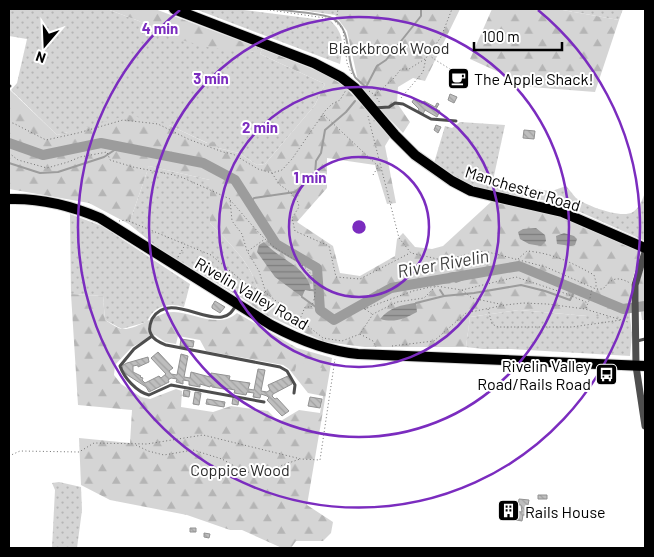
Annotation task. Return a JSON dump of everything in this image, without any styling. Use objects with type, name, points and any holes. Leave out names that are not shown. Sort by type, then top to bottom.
[{"type":"main road","name":"Manchester Road","points":[[174,9],[315,64],[357,86],[415,155],[452,182],[470,191],[487,196],[562,212],[645,248]]},
{"type":"main road","name":"Rivelin Valley Road","points":[[9,199],[33,200],[60,205],[82,211],[107,222],[285,333],[336,351],[383,356],[641,366]]},
{"type":"street","points":[[645,252],[635,285],[637,341],[641,366],[645,426]]},
{"type":"lane","points":[[375,107],[399,103],[431,119],[456,121]]},
{"type":"lane","points":[[237,304],[230,313],[221,317],[177,308],[162,310],[155,315],[150,324],[152,336],[157,341],[166,345],[280,367],[287,371],[295,385],[294,393]]},
{"type":"lane","points":[[152,336],[130,353],[120,366],[126,378],[143,393],[149,394],[171,385],[264,402]]},
{"type":"lane","points":[[637,341],[645,339]]},
{"type":"path","points":[[263,9],[332,19],[342,29],[347,63],[354,81],[357,86],[375,95]]},
{"type":"path","points":[[336,23],[338,9]]},
{"type":"path","points":[[452,9],[441,36],[429,55],[408,69],[401,69],[394,79],[375,95],[375,107],[366,111],[399,238],[411,253],[442,260],[484,251],[546,267],[596,289],[603,288],[613,279],[619,278],[635,285]]},
{"type":"path","points":[[429,55],[435,61],[453,71],[457,76]]},
{"type":"path","points":[[399,103],[402,95],[423,72],[426,58]]},
{"type":"path","points":[[9,123],[13,123],[46,140],[123,120],[158,124],[188,139],[233,154],[258,168],[272,173],[282,170],[292,159],[332,104],[357,86]]},
{"type":"path","points":[[323,114],[335,127],[379,165]]},
{"type":"path","points":[[9,153],[18,160],[47,168],[80,157],[107,152],[110,160],[133,168],[179,176],[230,199],[266,238],[312,275],[315,288],[314,303],[311,307],[306,307],[299,319]]},
{"type":"path","points":[[373,174],[379,165]]},
{"type":"path","points":[[272,173],[279,184],[286,188],[298,202],[299,207],[292,218],[295,231],[329,246],[336,277],[360,279],[411,253]]},
{"type":"path","points":[[230,199],[232,221],[242,234],[247,251],[260,271],[266,293]]},
{"type":"path","points":[[107,222],[126,220],[211,255],[247,285],[266,293],[323,338],[342,340],[360,334],[373,314],[397,302],[424,298],[436,286]]},
{"type":"path","points":[[247,251],[266,238]]},
{"type":"path","points":[[175,265],[185,244]]},
{"type":"path","points":[[517,259],[527,251],[542,252],[573,263],[594,275],[596,289]]},
{"type":"path","points":[[373,314],[364,309],[405,294],[436,286],[462,290],[516,277],[588,303]]},
{"type":"path","points":[[585,309],[592,288]]},
{"type":"path","points":[[462,290],[472,298],[505,305]]},
{"type":"path","points":[[360,334],[374,341],[383,356],[392,345],[434,341],[466,312],[523,303],[585,309],[636,324]]},
{"type":"path","points":[[487,308],[492,324],[498,327],[572,327],[622,320]]},
{"type":"path","points":[[9,456],[20,451],[79,452],[94,443],[147,444],[203,435],[300,459],[320,460],[336,351]]},
{"type":"path","points":[[134,444],[148,451],[164,455],[193,450],[222,459],[243,471],[257,474],[300,459]]},
{"type":"green space","points":[[9,9],[107,9],[139,21],[167,36],[255,52],[257,47],[262,49],[260,54],[325,84],[315,105],[265,164],[257,165],[239,153],[218,148],[169,125],[68,132],[57,135],[11,90],[17,83],[27,39],[9,36]]},
{"type":"green space","points":[[107,9],[155,9],[257,47],[256,52],[211,48],[167,36],[139,21]]},
{"type":"green space","points":[[195,9],[236,9],[331,21],[341,36],[342,52],[340,64]]},
{"type":"green space","points":[[294,9],[335,9],[335,15]]},
{"type":"green space","name":"Blackbrook Wood","points":[[335,9],[460,9],[425,81],[413,78],[398,87],[397,103],[410,122],[403,133],[371,100],[358,81],[347,31],[335,15]]},
{"type":"green space","points":[[492,9],[557,9],[619,20],[595,92],[531,87],[470,59]]},
{"type":"green space","points":[[557,9],[623,9],[619,20]]},
{"type":"green space","points":[[262,49],[328,75],[346,88],[391,136],[385,146],[396,203],[387,204],[375,165],[327,158],[327,188],[297,222],[333,246],[340,273],[360,276],[395,256],[397,239],[403,233],[415,247],[432,249],[443,246],[492,201],[558,215],[641,251],[631,285],[630,316],[587,316],[519,310],[470,317],[466,347],[365,347],[325,342],[266,315],[243,299],[259,299],[257,288],[248,267],[241,257],[210,223],[210,180],[149,166],[129,224],[89,203],[9,189],[9,89],[57,135],[129,115],[169,125],[207,143],[215,142],[218,148],[239,153],[257,165],[265,164],[315,105],[325,84],[260,54]]},
{"type":"green space","points":[[460,122],[505,125],[492,185],[552,191],[566,186],[581,201],[604,211],[621,214],[633,212],[645,192],[645,241],[560,203],[478,188],[453,177],[434,163],[445,126],[452,128]]},
{"type":"green space","points":[[149,166],[210,180],[210,223],[234,248],[248,267],[257,288],[259,299],[243,299],[158,248],[129,224]]},
{"type":"green space","points":[[70,214],[102,226],[190,284],[184,307],[167,305],[153,312],[147,322],[122,329],[105,320],[103,296],[71,294]]},
{"type":"green space","points":[[645,264],[645,320],[642,320],[637,287]]},
{"type":"green space","name":"Coppice Wood","points":[[71,294],[103,296],[105,320],[122,329],[135,327],[168,312],[215,320],[230,318],[237,313],[297,348],[332,358],[307,505],[333,522],[331,533],[323,541],[296,541],[291,548],[282,548],[242,530],[230,530],[187,515],[110,500],[81,485],[79,438],[130,443],[132,410],[78,405]],"holes":[[[155,335],[165,342],[176,344],[178,336],[200,340],[206,351],[283,365],[289,369],[308,393],[323,396],[320,413],[299,410],[279,422],[268,411],[231,406],[213,412],[181,407],[182,391],[176,389],[150,399],[141,397],[121,384],[114,375],[115,365],[132,347]]]},
{"type":"green space","points":[[519,310],[587,316],[630,316],[632,335],[630,356],[466,347],[470,317]]},
{"type":"green space","points":[[297,362],[322,368],[319,380],[294,375]]},
{"type":"green space","points":[[59,482],[81,487],[82,510],[77,548],[52,548],[55,490],[52,483]]},
{"type":"shaded area","points":[[536,228],[545,235],[546,241],[541,246],[529,244],[520,239],[518,232],[523,229]]},
{"type":"shaded area","points":[[564,233],[577,239],[575,245],[557,244],[556,236]]},
{"type":"shaded area","points":[[264,242],[299,269],[309,283],[311,291],[305,290],[302,297],[275,277],[257,252],[259,245]]},
{"type":"shaded area","points":[[461,272],[464,280],[456,283],[448,279],[448,273]]},
{"type":"shaded area","points":[[416,303],[417,312],[408,317],[399,320],[380,319],[396,307]]},
{"type":"building","name":"The Apple Shack!","points":[[457,75],[461,76],[458,82],[455,80]]},
{"type":"building","points":[[450,94],[457,97],[454,103],[448,100]]},
{"type":"building","points":[[414,99],[422,104],[424,101],[435,107],[437,103],[439,104],[436,109],[440,111],[437,117],[425,110],[423,114],[418,111],[419,109],[412,102]]},
{"type":"building","points":[[436,125],[441,127],[438,133],[434,130]]},
{"type":"building","points":[[524,130],[535,131],[534,139],[523,138]]},
{"type":"building","points":[[215,301],[225,307],[220,313],[212,308]]},
{"type":"building","points":[[181,339],[194,341],[193,347],[180,346]]},
{"type":"building","points":[[158,352],[173,368],[169,371],[171,374],[177,375],[181,354],[188,356],[184,377],[190,378],[191,372],[210,377],[211,373],[230,376],[229,380],[250,383],[248,389],[254,390],[258,369],[265,370],[261,391],[267,392],[270,390],[268,385],[288,376],[292,384],[272,396],[275,399],[277,398],[289,411],[282,416],[267,400],[269,398],[261,394],[260,398],[253,397],[254,393],[247,392],[246,395],[234,393],[235,390],[212,387],[211,385],[210,387],[200,384],[200,387],[189,385],[189,381],[183,380],[183,384],[176,382],[177,379],[171,378],[168,380],[169,382],[149,392],[146,387],[126,374],[122,369],[123,365],[127,363],[148,357],[149,362],[138,367],[138,365],[133,366],[133,372],[141,376],[145,383],[159,376],[161,378],[166,374],[151,358]]},
{"type":"building","points":[[184,390],[190,391],[189,397],[183,396]]},
{"type":"building","points":[[195,392],[201,393],[199,405],[193,404]]},
{"type":"building","points":[[233,397],[239,398],[238,405],[232,404]]},
{"type":"building","points":[[310,397],[322,399],[320,408],[308,406]]},
{"type":"building","points":[[207,399],[225,402],[224,407],[206,404]]},
{"type":"building","points":[[538,495],[547,495],[547,499],[538,499]]},
{"type":"building","name":"Rails House","points":[[519,499],[529,500],[526,515],[523,515],[522,521],[516,520],[516,517],[504,515],[505,510],[522,512],[521,505],[518,505]]},
{"type":"building","points":[[190,528],[196,528],[196,532],[190,532]]},
{"type":"building","points":[[204,533],[210,534],[209,538],[204,537]]},
{"type":"waterway","points":[[275,9],[327,16],[339,23],[346,37],[352,70],[355,77],[366,87],[377,66],[386,60],[421,16],[421,9]]},
{"type":"waterway","points":[[250,203],[254,198],[295,192],[315,174],[316,161],[321,153],[325,130],[346,112],[355,101]]},
{"type":"waterway","name":"River Rivelin","points":[[9,143],[43,155],[101,143],[203,163],[235,180],[276,244],[317,268],[320,310],[334,320],[391,288],[519,266],[623,309],[645,306]]},
{"type":"waterway","points":[[9,163],[40,173],[58,172],[104,157],[119,147]]},
{"type":"waterway","points":[[440,290],[444,296],[521,285],[570,300],[576,288]]},
{"type":"waterway","name":"River Rivelin","points":[[311,290],[319,291]]},
{"type":"waterway","points":[[416,303],[444,296]]},
{"type":"waterway","points":[[302,297],[320,310]]},
{"type":"place","name":"The Apple Shack!","points":[[458,78]]},
{"type":"place","name":"Rivelin Valley Road/Rails Road","points":[[607,374]]},
{"type":"place","name":"Rails House","points":[[509,511]]}]
